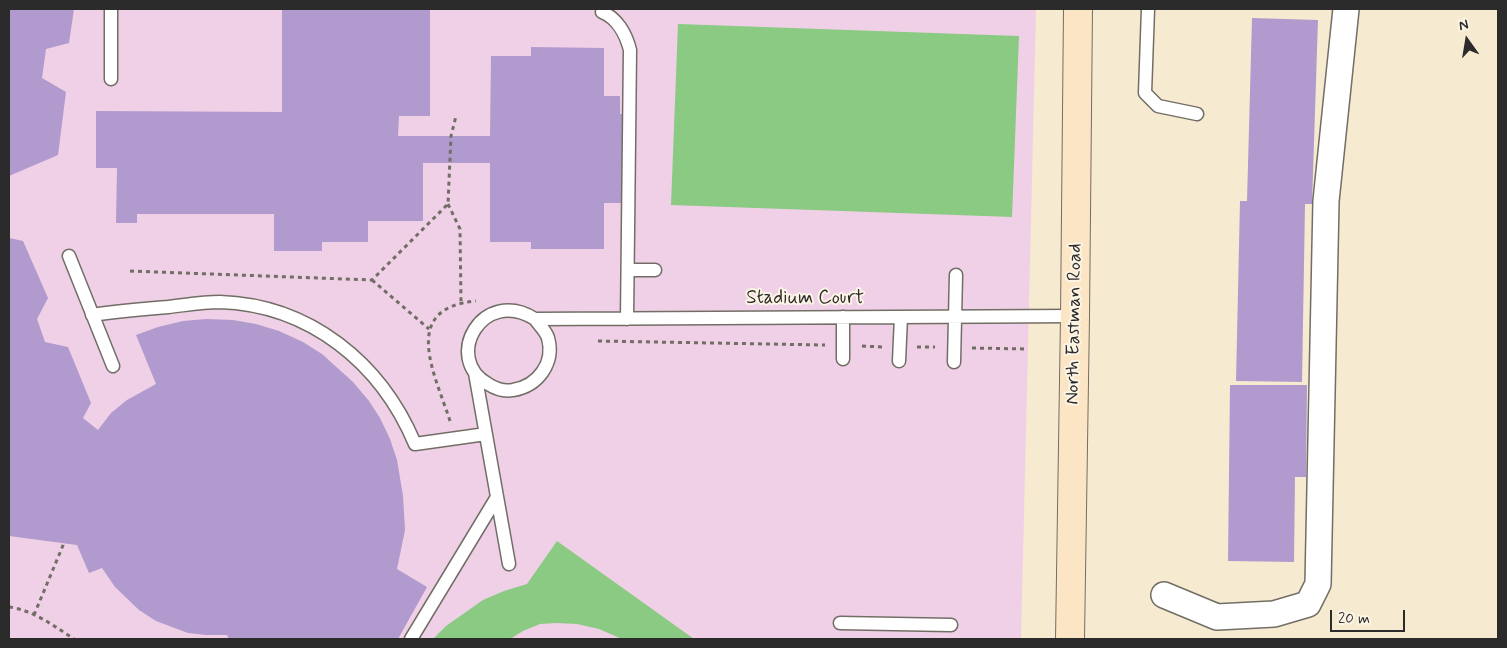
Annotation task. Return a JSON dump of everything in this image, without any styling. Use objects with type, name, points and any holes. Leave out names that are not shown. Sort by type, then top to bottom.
[{"type":"main road","name":"North Eastman Road","points":[[1070,639],[1076,316],[1078,9]]},
{"type":"street","points":[[1164,596],[1217,617],[1274,614],[1308,604],[1318,584],[1326,201],[1346,9]]},
{"type":"lane","points":[[111,9],[111,79]]},
{"type":"lane","points":[[1148,9],[1145,93],[1158,106],[1197,114]]},
{"type":"lane","points":[[602,12],[608,14],[619,25],[628,39],[630,50],[628,318]]},
{"type":"lane","points":[[69,256],[113,366]]},
{"type":"lane","points":[[628,270],[655,270]]},
{"type":"lane","points":[[954,362],[956,275]]},
{"type":"lane","points":[[92,314],[222,302],[251,305],[277,312],[302,322],[324,334],[347,350],[366,367],[395,404],[406,422],[415,444],[486,434]]},
{"type":"lane","name":"Stadium Court","points":[[509,564],[475,373],[469,360],[468,350],[471,336],[479,323],[490,314],[512,310],[526,313],[535,319],[1076,316]]},
{"type":"lane","points":[[842,359],[843,317]]},
{"type":"lane","points":[[899,361],[900,317]]},
{"type":"lane","points":[[475,373],[481,380],[496,389],[510,391],[524,389],[531,385],[542,375],[550,356],[547,336],[535,319]]},
{"type":"lane","points":[[411,639],[497,497]]},
{"type":"lane","points":[[840,623],[951,625]]},
{"type":"path","points":[[456,116],[452,136],[448,204],[460,229],[462,302]]},
{"type":"path","points":[[372,280],[448,204]]},
{"type":"path","points":[[130,271],[372,280],[429,329]]},
{"type":"path","points":[[598,341],[1028,349]]},
{"type":"path","points":[[34,616],[64,543]]},
{"type":"path","points":[[9,607],[21,609],[48,622],[74,639]]},
{"type":"shaded area","points":[[9,9],[1036,9],[1021,639],[9,639]]},
{"type":"green space","points":[[678,24],[1019,36],[1012,217],[671,205]]},
{"type":"green space","points":[[557,541],[694,639],[622,639],[599,629],[577,624],[556,623],[540,624],[510,639],[433,639],[446,626],[483,600],[527,584]]},
{"type":"building","points":[[9,9],[74,9],[69,43],[46,49],[42,78],[66,92],[58,155],[9,176]]},
{"type":"building","points":[[282,9],[430,9],[430,116],[399,116],[398,136],[490,136],[491,56],[531,56],[531,47],[604,48],[604,96],[620,96],[620,114],[625,114],[625,183],[621,183],[621,203],[604,203],[604,249],[531,249],[531,242],[490,242],[490,163],[423,163],[423,221],[368,221],[368,242],[322,242],[322,251],[274,251],[274,214],[137,214],[137,223],[116,223],[117,168],[96,168],[96,111],[282,112]]},
{"type":"building","points":[[1252,18],[1318,20],[1312,204],[1305,204],[1302,382],[1236,381],[1240,201],[1247,201]]},
{"type":"building","points":[[9,238],[23,241],[48,298],[37,319],[45,342],[68,347],[91,403],[83,418],[98,430],[111,413],[127,400],[156,384],[136,335],[183,321],[206,319],[233,320],[279,331],[303,342],[322,354],[353,382],[380,418],[397,460],[403,496],[405,530],[397,569],[427,587],[398,639],[229,639],[227,635],[188,633],[156,621],[139,610],[115,587],[102,568],[89,573],[77,545],[9,536]]},
{"type":"building","points":[[1230,385],[1307,385],[1306,477],[1295,477],[1294,562],[1228,561]]}]
